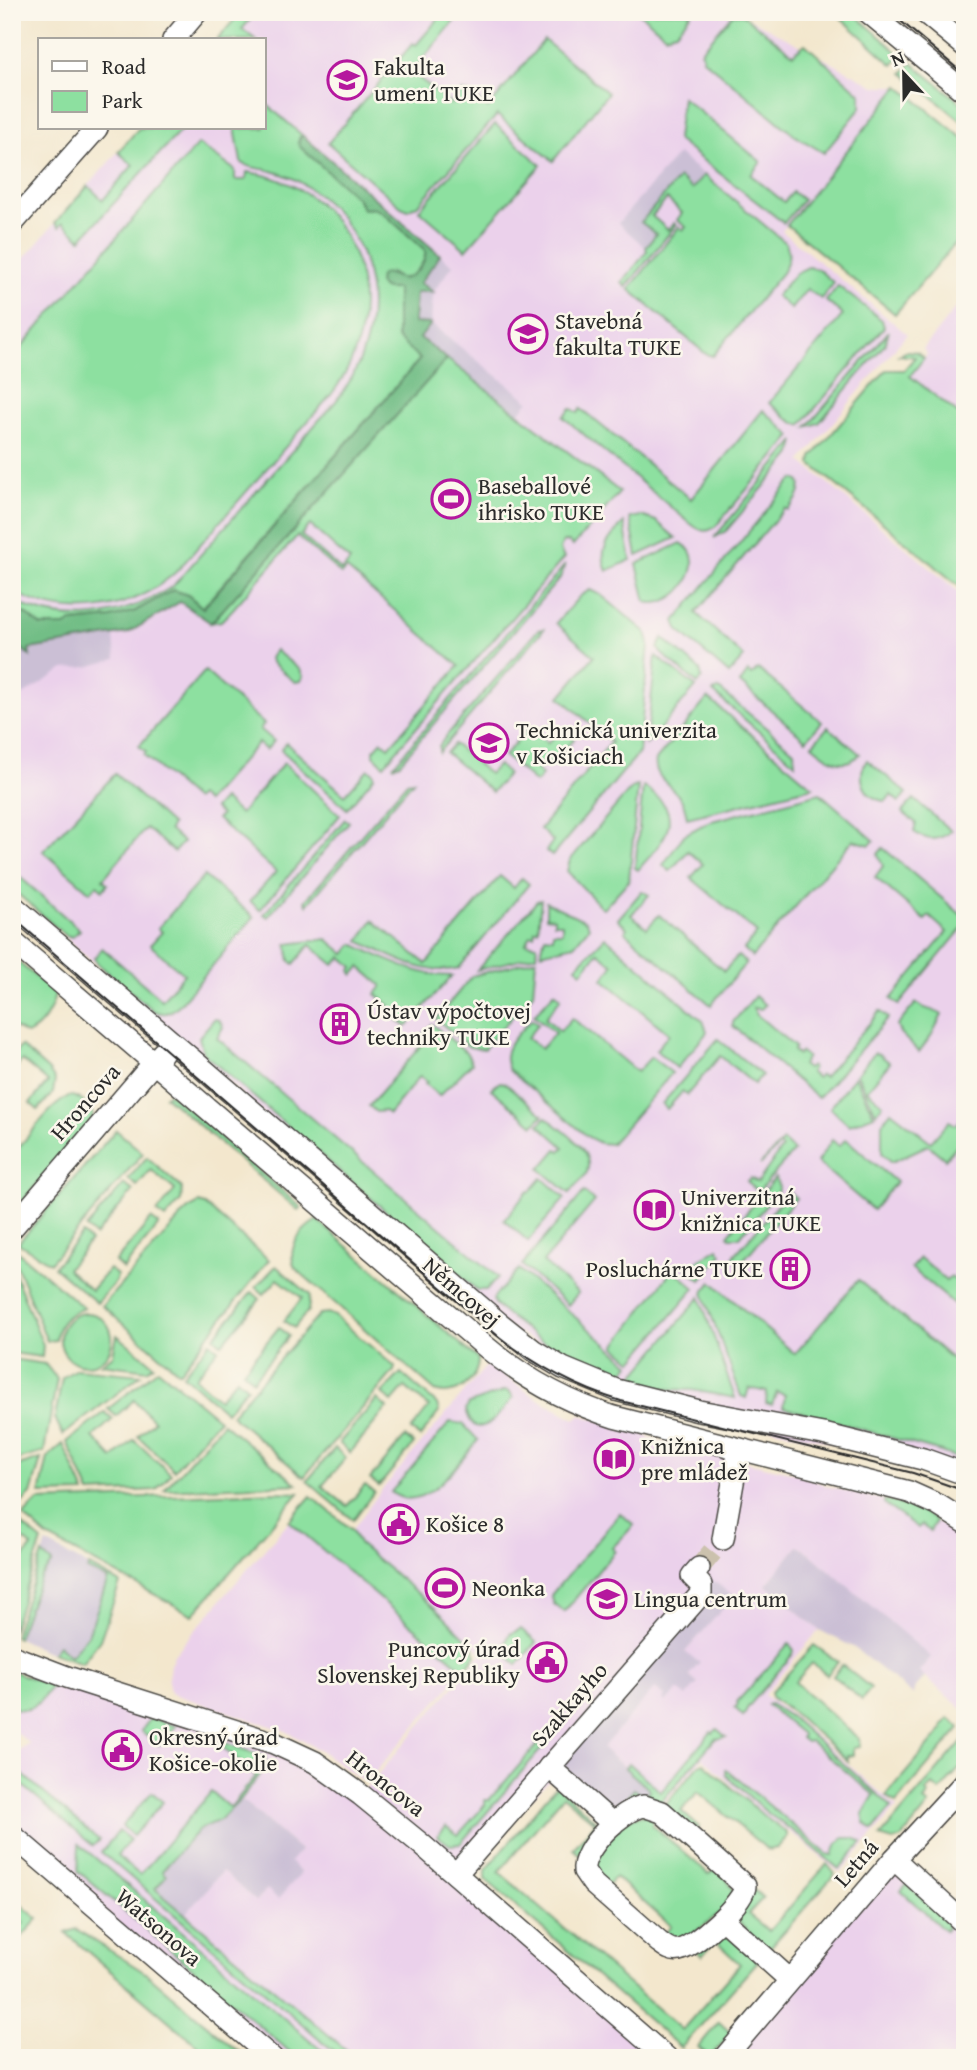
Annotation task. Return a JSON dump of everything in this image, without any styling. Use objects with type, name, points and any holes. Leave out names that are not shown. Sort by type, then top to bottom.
[{"type":"street","points":[[175,38],[197,12]]},
{"type":"street","points":[[868,12],[965,92]]},
{"type":"street","points":[[896,35],[916,12]]},
{"type":"street","points":[[924,12],[965,46]]},
{"type":"street","points":[[16,214],[95,130]]},
{"type":"street","name":"Němcovej","points":[[12,905],[517,1339],[563,1368],[639,1397],[750,1422],[823,1434],[923,1459],[965,1474]]},
{"type":"street","name":"Němcovej","points":[[12,941],[522,1375],[566,1401],[600,1413],[909,1492],[938,1505],[965,1522]]},
{"type":"street","name":"Hroncova","points":[[12,1228],[171,1042]]},
{"type":"street","points":[[723,1539],[739,1449]]},
{"type":"street","name":"Szakkayho","points":[[456,1874],[701,1594],[701,1585],[692,1576],[699,1568]]},
{"type":"street","name":"Hroncova","points":[[12,1656],[67,1677],[294,1751],[341,1779],[421,1844],[667,2058]]},
{"type":"street","points":[[549,1767],[613,1825]]},
{"type":"street","name":"Letná","points":[[724,2058],[789,1979],[965,1782]]},
{"type":"street","points":[[649,1807],[662,1812],[743,1883],[745,1893],[722,1919],[681,1950],[670,1950],[593,1884],[584,1871],[586,1857],[613,1825],[623,1814],[634,1808],[649,1807]]},
{"type":"street","name":"Watsonova","points":[[12,1835],[272,2058]]},
{"type":"street","points":[[894,1859],[965,1924]]},
{"type":"street","points":[[722,1919],[789,1979]]},
{"type":"shaded area","name":"Technická univerzita v Košiciach","points":[[241,12],[738,12],[875,86],[899,86],[782,231],[907,334],[801,461],[965,597],[965,1474],[639,1397],[499,1323],[12,890],[12,272],[137,130],[266,130],[266,38],[219,38]]},
{"type":"shaded area","points":[[678,154],[704,175],[692,189],[678,178],[644,218],[641,222],[656,234],[646,248],[618,223]]},
{"type":"shaded area","points":[[440,255],[453,265],[433,292],[431,324],[529,401],[518,414],[420,338],[414,324],[416,292]]},
{"type":"shaded area","points":[[965,296],[965,582],[834,474],[927,354],[923,349]]},
{"type":"shaded area","points":[[12,636],[26,649],[114,637],[116,659],[87,667],[64,669],[12,702]]},
{"type":"shaded area","points":[[488,1364],[536,1398],[575,1419],[580,1415],[645,1434],[650,1439],[798,1474],[830,1487],[906,1505],[951,1529],[965,1541],[965,1711],[918,1672],[930,1657],[798,1546],[766,1585],[819,1630],[764,1695],[794,1717],[897,1807],[840,1873],[794,1835],[765,1816],[703,1758],[658,1809],[655,1794],[602,1748],[655,1687],[666,1697],[678,1689],[698,1683],[689,1675],[695,1661],[685,1652],[733,1596],[456,1874],[667,2058],[272,2058],[12,1835],[12,1754],[30,1744],[12,1729],[12,1693],[36,1666],[202,1719],[361,1794],[482,1653],[434,1607],[359,1544],[352,1530],[380,1492]],"holes":[[[241,1799],[300,1850],[289,1862],[301,1873],[267,1889],[256,1901],[222,1871],[185,1914]]]},
{"type":"shaded area","points":[[289,1521],[464,1670],[372,1776],[362,1780],[324,1753],[286,1731],[170,1693],[168,1681],[174,1655]]},
{"type":"shaded area","points":[[46,1543],[120,1583],[100,1640],[82,1663],[45,1651],[14,1636]]},
{"type":"shaded area","points":[[798,1546],[931,1657],[919,1671],[925,1677],[914,1689],[913,1695],[853,1647],[819,1630],[766,1585]]},
{"type":"shaded area","points":[[712,1580],[734,1596],[685,1652],[700,1663],[689,1675],[698,1683],[686,1696],[678,1690],[666,1702],[663,1700],[665,1696],[655,1688],[602,1748],[655,1794],[613,1824],[549,1767]]},
{"type":"shaded area","points":[[241,1799],[300,1850],[290,1862],[301,1873],[278,1899],[267,1889],[256,1901],[222,1871],[185,1915],[155,1889],[166,1876],[161,1871],[198,1830],[220,1820]]},
{"type":"shaded area","points":[[894,1859],[965,1924],[965,2058],[724,2058]]},
{"type":"green space","points":[[241,12],[257,12],[242,29],[253,38],[219,38]]},
{"type":"green space","points":[[438,12],[462,12],[412,72],[451,104],[462,91],[488,108],[544,40],[608,93],[553,161],[497,115],[419,204],[408,210],[401,207],[328,143],[413,43],[416,45],[440,17]]},
{"type":"green space","points":[[638,12],[692,12],[676,32],[665,35]]},
{"type":"green space","points":[[846,12],[852,12],[901,55],[893,65],[841,18]]},
{"type":"green space","points":[[742,14],[793,54],[805,44],[861,94],[861,108],[824,153],[794,135],[703,59],[701,51],[732,15]]},
{"type":"green space","points":[[912,63],[965,106],[965,124],[903,73]]},
{"type":"green space","points":[[899,86],[965,140],[965,232],[895,314],[787,225]]},
{"type":"green space","points":[[682,97],[761,162],[751,175],[784,202],[793,192],[803,200],[784,223],[678,141]]},
{"type":"green space","points":[[266,104],[302,135],[299,138],[359,203],[382,212],[425,250],[422,264],[411,276],[400,278],[391,273],[397,289],[398,312],[421,358],[202,608],[188,595],[173,591],[135,611],[111,618],[72,622],[65,626],[41,626],[26,614],[12,610],[12,600],[53,615],[94,616],[135,606],[173,586],[336,401],[354,374],[365,346],[370,316],[370,286],[363,258],[350,231],[331,207],[306,186],[285,175],[241,162],[235,130],[266,130]]},
{"type":"green space","points":[[495,124],[541,165],[466,250],[419,210]]},
{"type":"green space","points":[[137,130],[181,130],[81,239],[63,223],[59,227],[55,223],[88,186],[103,200],[133,165],[118,152]]},
{"type":"green space","points":[[302,135],[440,255],[420,283],[433,292],[416,292],[414,323],[431,324],[420,338],[447,359],[211,623],[180,602],[128,633],[29,649],[30,656],[12,640],[12,627],[17,621],[12,617],[12,610],[26,614],[41,626],[65,626],[72,622],[111,618],[135,611],[173,590],[188,595],[203,608],[420,359],[397,338],[397,289],[384,288],[379,283],[380,276],[385,273],[402,279],[411,275],[422,265],[425,250],[382,212],[374,208],[363,209],[358,199],[300,147],[298,142]]},
{"type":"green space","points":[[198,144],[235,170],[235,180],[246,180],[247,172],[285,182],[316,201],[340,227],[355,258],[362,292],[361,328],[350,363],[330,396],[177,571],[159,585],[119,604],[98,608],[55,607],[33,601],[12,591],[12,358]]},
{"type":"green space","points":[[704,175],[786,243],[789,255],[782,273],[713,356],[706,354],[629,289],[679,227],[683,230],[686,227],[677,220],[682,213],[667,199],[652,216],[668,230],[674,223],[676,225],[626,287],[622,283],[647,251],[646,248],[656,234],[641,222],[679,178],[692,189]]},
{"type":"green space","points":[[808,267],[818,269],[834,283],[821,299],[807,289],[791,309],[776,296],[796,273]]},
{"type":"green space","points":[[838,286],[882,320],[884,327],[801,425],[794,423],[769,403],[843,315],[826,301]]},
{"type":"green space","points":[[889,331],[885,344],[819,423],[807,427]]},
{"type":"green space","points":[[907,351],[917,352],[924,358],[910,376],[965,419],[965,591],[811,464],[812,457],[886,370],[904,370],[915,357],[899,355]]},
{"type":"green space","name":"Baseballové ihrisko TUKE","points":[[447,359],[620,492],[573,546],[569,542],[563,542],[560,550],[564,558],[384,765],[374,755],[374,750],[382,741],[389,747],[459,666],[347,569],[341,574],[297,536],[232,610],[221,621],[211,623]],"holes":[[[310,525],[350,561],[342,571],[301,535]]]},
{"type":"green space","points":[[571,408],[578,413],[581,409],[691,499],[763,410],[792,436],[716,526],[703,531],[691,524],[563,417]]},
{"type":"green space","points":[[795,441],[792,454],[726,531],[714,538]]},
{"type":"green space","points":[[795,479],[800,482],[800,490],[793,504],[788,510],[785,508],[696,613],[744,657],[729,674],[679,631],[675,621]]},
{"type":"green space","points":[[641,516],[656,521],[676,538],[637,556],[630,518]]},
{"type":"green space","points":[[624,523],[631,560],[607,571],[603,557],[606,544]]},
{"type":"green space","points":[[681,543],[690,551],[693,561],[687,582],[669,599],[658,603],[646,602],[637,564]]},
{"type":"green space","points":[[565,565],[560,578],[400,763],[393,766]]},
{"type":"green space","points":[[590,590],[601,595],[646,632],[649,644],[639,753],[552,856],[546,851],[553,841],[540,829],[611,742],[560,697],[594,656],[556,623],[580,596]]},
{"type":"green space","points":[[544,629],[439,752],[439,746],[447,735],[538,630]]},
{"type":"green space","points":[[663,638],[700,670],[702,678],[698,684],[661,653],[658,648]]},
{"type":"green space","points":[[275,650],[300,670],[303,676],[301,681],[295,682],[271,662],[270,658]]},
{"type":"green space","points":[[656,656],[696,687],[646,745]]},
{"type":"green space","points":[[758,669],[822,722],[806,740],[740,683],[748,672],[752,675]]},
{"type":"green space","points":[[205,671],[264,724],[260,729],[274,741],[266,750],[258,743],[206,802],[199,796],[195,800],[144,755],[146,752],[139,746]]},
{"type":"green space","points":[[719,689],[794,751],[795,763],[713,692]]},
{"type":"green space","points":[[708,698],[813,787],[687,818],[679,796],[657,772],[656,760]]},
{"type":"green space","points":[[529,727],[548,743],[562,728],[574,739],[551,765],[545,761],[537,770],[542,775],[536,783],[504,756]]},
{"type":"green space","points":[[828,727],[860,754],[847,762],[841,762],[817,750],[812,745]]},
{"type":"green space","points":[[286,743],[345,795],[368,769],[374,773],[374,777],[347,809],[281,750]]},
{"type":"green space","points":[[454,744],[489,774],[498,765],[508,774],[492,792],[446,753]]},
{"type":"green space","points":[[867,760],[907,793],[899,802],[891,795],[886,801],[879,800],[868,792],[862,780]]},
{"type":"green space","points":[[284,763],[340,815],[260,910],[250,901],[276,872],[217,819],[221,815],[214,809],[223,799],[240,814]]},
{"type":"green space","points":[[115,774],[172,825],[169,830],[183,842],[174,852],[146,828],[103,879],[108,884],[103,890],[97,885],[90,892],[43,851]]},
{"type":"green space","points":[[413,781],[307,905],[305,901],[407,782]]},
{"type":"green space","points":[[638,786],[629,880],[604,908],[567,871],[570,860],[627,793]]},
{"type":"green space","points":[[643,787],[660,800],[667,809],[669,818],[664,837],[638,870],[635,868]]},
{"type":"green space","points":[[820,793],[874,840],[870,845],[853,840],[752,957],[744,949],[757,933],[691,878],[703,864],[688,851],[670,871],[663,865],[684,835],[708,822]]},
{"type":"green space","points":[[914,799],[951,831],[932,839],[914,832],[916,823],[902,812]]},
{"type":"green space","points":[[345,819],[349,822],[268,917],[264,914]]},
{"type":"green space","points":[[883,848],[965,918],[965,925],[899,1005],[891,999],[947,932],[929,916],[925,920],[875,877],[883,866],[878,854]]},
{"type":"green space","points":[[12,870],[80,930],[72,937],[65,935],[12,889]]},
{"type":"green space","points":[[204,876],[254,917],[178,1006],[165,1013],[154,1011],[94,958],[102,948],[162,1000],[184,974],[150,945],[162,932],[158,928]]},
{"type":"green space","points":[[500,876],[514,888],[522,878],[529,884],[459,968],[433,970],[420,967],[359,941],[373,920],[426,964]]},
{"type":"green space","points":[[642,891],[649,895],[631,915],[647,928],[659,915],[724,971],[738,956],[746,963],[711,1005],[625,932],[627,928],[618,919]]},
{"type":"green space","points":[[541,900],[538,930],[535,930],[526,943],[537,945],[536,955],[477,970],[537,901]]},
{"type":"green space","points":[[546,902],[586,921],[589,927],[574,945],[541,953],[545,936],[553,937],[553,932],[562,932],[562,923],[554,923],[554,918],[546,917]]},
{"type":"green space","points":[[605,937],[703,1021],[707,1031],[705,1035],[677,1068],[656,1050],[669,1034],[603,979],[613,965],[598,952],[582,972],[576,967]]},
{"type":"green space","points":[[327,939],[345,954],[353,944],[413,970],[452,976],[406,1027],[404,1022],[387,1010],[390,1006],[376,994],[382,986],[360,967],[353,975],[353,967],[342,957],[334,965],[310,945],[294,964],[290,961],[287,944]]},
{"type":"green space","points":[[12,957],[55,993],[46,1018],[37,1028],[26,1034],[12,1026]]},
{"type":"green space","points":[[536,959],[533,993],[484,1049],[469,1047],[436,1019],[472,976]]},
{"type":"green space","points":[[555,992],[561,998],[545,1018],[560,1031],[572,1018],[637,1072],[651,1057],[672,1073],[611,1144],[600,1143],[588,1137],[509,1070],[506,1062],[511,1042],[532,1019],[538,1024],[527,1038],[541,1049],[555,1033],[534,1015]]},
{"type":"green space","points":[[755,996],[765,1005],[761,1009],[753,1008],[757,1015],[795,1047],[793,1051],[798,1055],[801,1052],[807,1057],[802,1065],[807,1069],[811,1066],[813,1068],[810,1072],[817,1078],[820,1075],[824,1077],[880,1011],[888,1018],[818,1098],[733,1026],[733,1022]]},
{"type":"green space","points":[[916,1003],[942,1015],[919,1052],[900,1033],[897,1026]]},
{"type":"green space","points":[[214,1019],[219,1020],[223,1027],[217,1038],[498,1277],[487,1290],[477,1290],[203,1053],[199,1037]]},
{"type":"green space","points":[[432,1024],[466,1052],[472,1063],[439,1096],[420,1076],[389,1114],[385,1111],[376,1112],[369,1106],[423,1043],[419,1038]]},
{"type":"green space","points":[[718,1039],[762,1075],[754,1084],[720,1056],[687,1095],[682,1092],[667,1109],[662,1104]]},
{"type":"green space","points":[[21,1046],[49,1071],[55,1080],[53,1093],[38,1110],[30,1103],[48,1082],[22,1060],[12,1072],[12,1056]]},
{"type":"green space","points":[[874,1053],[890,1063],[867,1090],[883,1104],[876,1113],[857,1074]]},
{"type":"green space","points":[[855,1076],[874,1115],[849,1125],[830,1108]]},
{"type":"green space","points":[[500,1082],[505,1083],[543,1115],[534,1125],[491,1089]]},
{"type":"green space","points":[[169,1093],[301,1207],[298,1210],[165,1096]]},
{"type":"green space","points":[[72,1096],[87,1105],[93,1114],[92,1121],[12,1213],[12,1156],[49,1112]]},
{"type":"green space","points":[[891,1111],[931,1142],[949,1121],[956,1125],[965,1114],[965,1136],[945,1159],[928,1145],[892,1162],[882,1153],[882,1123]]},
{"type":"green space","points":[[546,1117],[575,1141],[586,1156],[587,1172],[569,1193],[540,1169],[557,1149],[560,1151],[564,1147],[539,1125]]},
{"type":"green space","points":[[116,1130],[143,1153],[50,1263],[18,1243]]},
{"type":"green space","points":[[846,1139],[896,1182],[873,1210],[817,1162],[832,1140],[839,1146]]},
{"type":"green space","points":[[783,1141],[794,1151],[758,1192],[747,1181],[750,1178],[758,1182],[782,1148],[779,1146],[760,1165]]},
{"type":"green space","points":[[147,1157],[182,1188],[181,1201],[165,1219],[157,1213],[175,1190],[151,1170],[137,1186],[128,1179]]},
{"type":"green space","points":[[542,1178],[565,1198],[528,1241],[504,1220]]},
{"type":"green space","points":[[775,1178],[779,1186],[777,1192],[740,1237],[730,1237],[728,1235]]},
{"type":"green space","points":[[124,1184],[133,1191],[95,1236],[86,1228]]},
{"type":"green space","points":[[584,1192],[595,1201],[543,1262],[578,1293],[568,1305],[522,1265]]},
{"type":"green space","points":[[789,1192],[796,1198],[740,1264],[733,1257]]},
{"type":"green space","points":[[199,1203],[205,1205],[269,1260],[179,1372],[102,1306],[188,1209]]},
{"type":"green space","points":[[151,1219],[159,1225],[123,1269],[115,1262]]},
{"type":"green space","points":[[317,1220],[478,1359],[475,1374],[464,1386],[450,1392],[435,1391],[295,1268],[292,1254],[296,1241],[305,1229]]},
{"type":"green space","points":[[82,1234],[90,1241],[67,1269],[91,1290],[109,1269],[117,1275],[116,1281],[97,1303],[54,1267]]},
{"type":"green space","points":[[13,1248],[84,1308],[64,1319],[56,1340],[47,1341],[12,1254]]},
{"type":"green space","points":[[718,1248],[722,1254],[701,1280],[686,1268]]},
{"type":"green space","points":[[920,1258],[946,1280],[951,1276],[965,1288],[965,1313],[911,1268]]},
{"type":"green space","points":[[276,1266],[310,1295],[308,1311],[294,1328],[284,1321],[302,1298],[278,1279],[264,1294],[256,1287]]},
{"type":"green space","points":[[12,1267],[43,1345],[42,1357],[12,1353]]},
{"type":"green space","points":[[519,1269],[630,1364],[620,1377],[600,1372],[568,1358],[496,1306],[493,1300],[495,1296]]},
{"type":"green space","points":[[673,1269],[695,1288],[633,1361],[615,1346]]},
{"type":"green space","points":[[858,1280],[965,1370],[965,1461],[783,1407],[785,1395],[777,1392],[772,1405],[766,1403],[767,1392],[749,1388],[746,1398],[741,1396],[703,1293],[712,1282],[795,1354]]},
{"type":"green space","points":[[252,1292],[260,1299],[222,1344],[214,1337]]},
{"type":"green space","points":[[700,1297],[735,1398],[692,1390],[659,1389],[633,1382],[633,1377]]},
{"type":"green space","points":[[86,1313],[96,1315],[104,1321],[110,1329],[110,1349],[104,1357],[96,1363],[86,1365],[76,1363],[68,1357],[62,1349],[60,1339],[62,1329],[68,1321],[76,1315]]},
{"type":"green space","points":[[328,1313],[395,1367],[304,1477],[231,1415],[315,1319],[320,1314]]},
{"type":"green space","points":[[279,1327],[289,1336],[253,1380],[243,1371]]},
{"type":"green space","points":[[117,1335],[154,1365],[147,1370],[101,1364],[113,1355]]},
{"type":"green space","points":[[210,1342],[218,1349],[195,1378],[219,1399],[237,1378],[247,1387],[226,1412],[183,1375]]},
{"type":"green space","points":[[12,1359],[45,1364],[57,1379],[44,1452],[12,1462]]},
{"type":"green space","points":[[76,1369],[141,1375],[63,1435],[55,1418],[62,1378]]},
{"type":"green space","points":[[158,1369],[219,1419],[174,1470],[138,1436],[154,1421],[134,1400],[116,1416],[108,1409]]},
{"type":"green space","points":[[401,1373],[437,1404],[439,1412],[420,1437],[411,1430],[429,1407],[405,1387],[392,1402],[382,1393]]},
{"type":"green space","points":[[505,1391],[510,1392],[513,1398],[502,1412],[488,1424],[475,1426],[466,1409],[469,1404]]},
{"type":"green space","points":[[377,1399],[387,1408],[350,1453],[339,1443]]},
{"type":"green space","points":[[105,1412],[113,1419],[93,1437],[113,1458],[134,1440],[171,1474],[156,1490],[90,1493],[67,1442]]},
{"type":"green space","points":[[450,1422],[463,1424],[478,1440],[462,1461],[428,1493],[416,1498],[403,1498],[391,1492]]},
{"type":"green space","points":[[223,1423],[291,1479],[297,1484],[164,1490]]},
{"type":"green space","points":[[405,1437],[414,1444],[379,1486],[370,1479]]},
{"type":"green space","points":[[63,1444],[85,1493],[40,1494],[48,1457]]},
{"type":"green space","points":[[335,1448],[346,1458],[322,1486],[347,1506],[365,1485],[374,1492],[353,1520],[307,1481]]},
{"type":"green space","points":[[41,1459],[31,1494],[15,1509],[12,1507],[12,1468]]},
{"type":"green space","points":[[299,1493],[193,1615],[47,1537],[23,1516],[38,1501]]},
{"type":"green space","points":[[311,1496],[352,1530],[359,1544],[434,1607],[473,1645],[476,1656],[464,1670],[289,1521]]},
{"type":"green space","points":[[884,1500],[917,1508],[936,1521],[930,1531],[921,1525],[918,1528],[884,1504]]},
{"type":"green space","points":[[620,1513],[634,1525],[612,1548],[615,1551],[564,1612],[554,1604],[551,1595]]},
{"type":"green space","points":[[17,1521],[42,1541],[12,1631],[12,1571],[32,1547],[12,1530]]},
{"type":"green space","points":[[42,1554],[52,1563],[41,1576],[17,1638],[14,1636]]},
{"type":"green space","points":[[89,1566],[120,1583],[100,1640],[82,1663],[52,1653],[58,1645],[70,1656],[88,1635],[108,1579],[87,1570]]},
{"type":"green space","points":[[521,1629],[536,1642],[517,1665],[509,1657],[505,1643],[510,1634]]},
{"type":"green space","points":[[789,1644],[794,1650],[793,1654],[743,1716],[735,1708],[737,1702]]},
{"type":"green space","points":[[814,1645],[838,1662],[827,1675],[812,1663],[795,1682],[859,1739],[860,1747],[853,1748],[853,1755],[847,1756],[848,1761],[796,1715],[771,1697],[771,1692]]},
{"type":"green space","points":[[842,1665],[871,1688],[862,1700],[833,1676]]},
{"type":"green space","points":[[12,1671],[52,1686],[40,1701],[30,1708],[12,1707]]},
{"type":"green space","points":[[770,1704],[793,1719],[892,1807],[873,1830],[865,1823],[863,1814],[874,1795],[810,1741],[806,1742],[801,1738],[802,1734],[767,1705]]},
{"type":"green space","points":[[151,1718],[176,1726],[159,1745],[141,1731]]},
{"type":"green space","points":[[949,1718],[960,1728],[896,1803],[886,1796],[943,1729]]},
{"type":"green space","points":[[717,1729],[726,1737],[715,1739],[661,1802],[618,1808],[634,1789],[644,1796],[650,1790],[625,1768],[629,1763],[661,1792],[711,1732]]},
{"type":"green space","points":[[965,1738],[965,1762],[940,1791],[933,1785],[926,1792],[929,1795],[924,1801],[929,1805],[902,1838],[893,1841],[880,1837]]},
{"type":"green space","points":[[220,1741],[265,1757],[260,1775],[220,1820],[198,1830],[162,1871],[166,1876],[155,1889],[356,2058],[342,2058],[101,1852],[119,1831],[130,1840],[117,1856],[140,1875],[211,1792],[230,1808],[256,1776],[219,1744]]},
{"type":"green space","points":[[538,1744],[542,1748],[460,1844],[450,1845],[437,1836],[446,1826],[458,1835],[485,1805],[485,1800],[489,1800]]},
{"type":"green space","points":[[704,1763],[787,1833],[787,1837],[777,1848],[768,1850],[698,1792],[681,1811],[699,1827],[693,1833],[664,1806],[699,1765]]},
{"type":"green space","points":[[16,1769],[99,1840],[93,1846],[12,1776]]},
{"type":"green space","points":[[726,1769],[827,1854],[833,1855],[836,1845],[844,1838],[854,1838],[862,1843],[839,1869],[766,1812],[726,1775]]},
{"type":"green space","points":[[557,1785],[602,1827],[581,1855],[573,1849],[595,1823],[563,1796],[499,1872],[682,2030],[740,1964],[715,1941],[702,1956],[693,1948],[718,1926],[758,1961],[681,2048],[486,1880],[486,1870]]},
{"type":"green space","points":[[152,1792],[163,1802],[133,1836],[122,1826]]},
{"type":"green space","points":[[655,1813],[652,1825],[709,1874],[719,1867],[734,1891],[725,1909],[684,1941],[661,1939],[671,1926],[615,1877],[604,1889],[588,1863],[625,1819]]},
{"type":"green space","points":[[79,1844],[331,2058],[297,2058],[78,1871]]},
{"type":"green space","points":[[827,1864],[835,1874],[767,1951],[738,1921],[737,1915],[754,1890],[763,1898],[748,1914],[769,1931]]},
{"type":"green space","points":[[907,1884],[947,1921],[948,1927],[945,1931],[901,1891]]},
{"type":"green space","points":[[12,1897],[38,1919],[12,1947],[12,1931],[24,1923],[12,1913]]},
{"type":"green space","points":[[76,1929],[147,1974],[246,2058],[212,2058],[66,1933]]},
{"type":"green space","points":[[719,2022],[731,2033],[710,2057],[698,2047]]},
{"type":"tunnel","points":[[699,1568],[723,1539]]},
{"type":"tram line","points":[[890,12],[965,75]]},
{"type":"tram line","points":[[12,917],[498,1336],[541,1366],[572,1382],[621,1401],[913,1473],[965,1491]]},
{"type":"place","name":"Fakulta umení TUKE","points":[[347,80]]},
{"type":"place","name":"Stavebná fakulta TUKE","points":[[528,334]]},
{"type":"place","name":"Baseballové ihrisko TUKE","points":[[451,499]]},
{"type":"place","name":"Technická univerzita v Košiciach","points":[[489,743]]},
{"type":"place","name":"Ústav výpočtovej techniky TUKE","points":[[340,1024]]},
{"type":"place","name":"Univerzitná knižnica TUKE","points":[[654,1210]]},
{"type":"place","name":"Posluchárne TUKE","points":[[790,1269]]},
{"type":"place","name":"Knižnica pre mládež","points":[[614,1459]]},
{"type":"place","name":"Košice 8","points":[[399,1524]]},
{"type":"place","name":"Neonka","points":[[445,1588]]},
{"type":"place","name":"Lingua centrum","points":[[607,1599]]},
{"type":"place","name":"Puncový úrad Slovenskej Republiky","points":[[547,1662]]},
{"type":"place","name":"Okresný úrad Košice-okolie","points":[[122,1750]]}]
